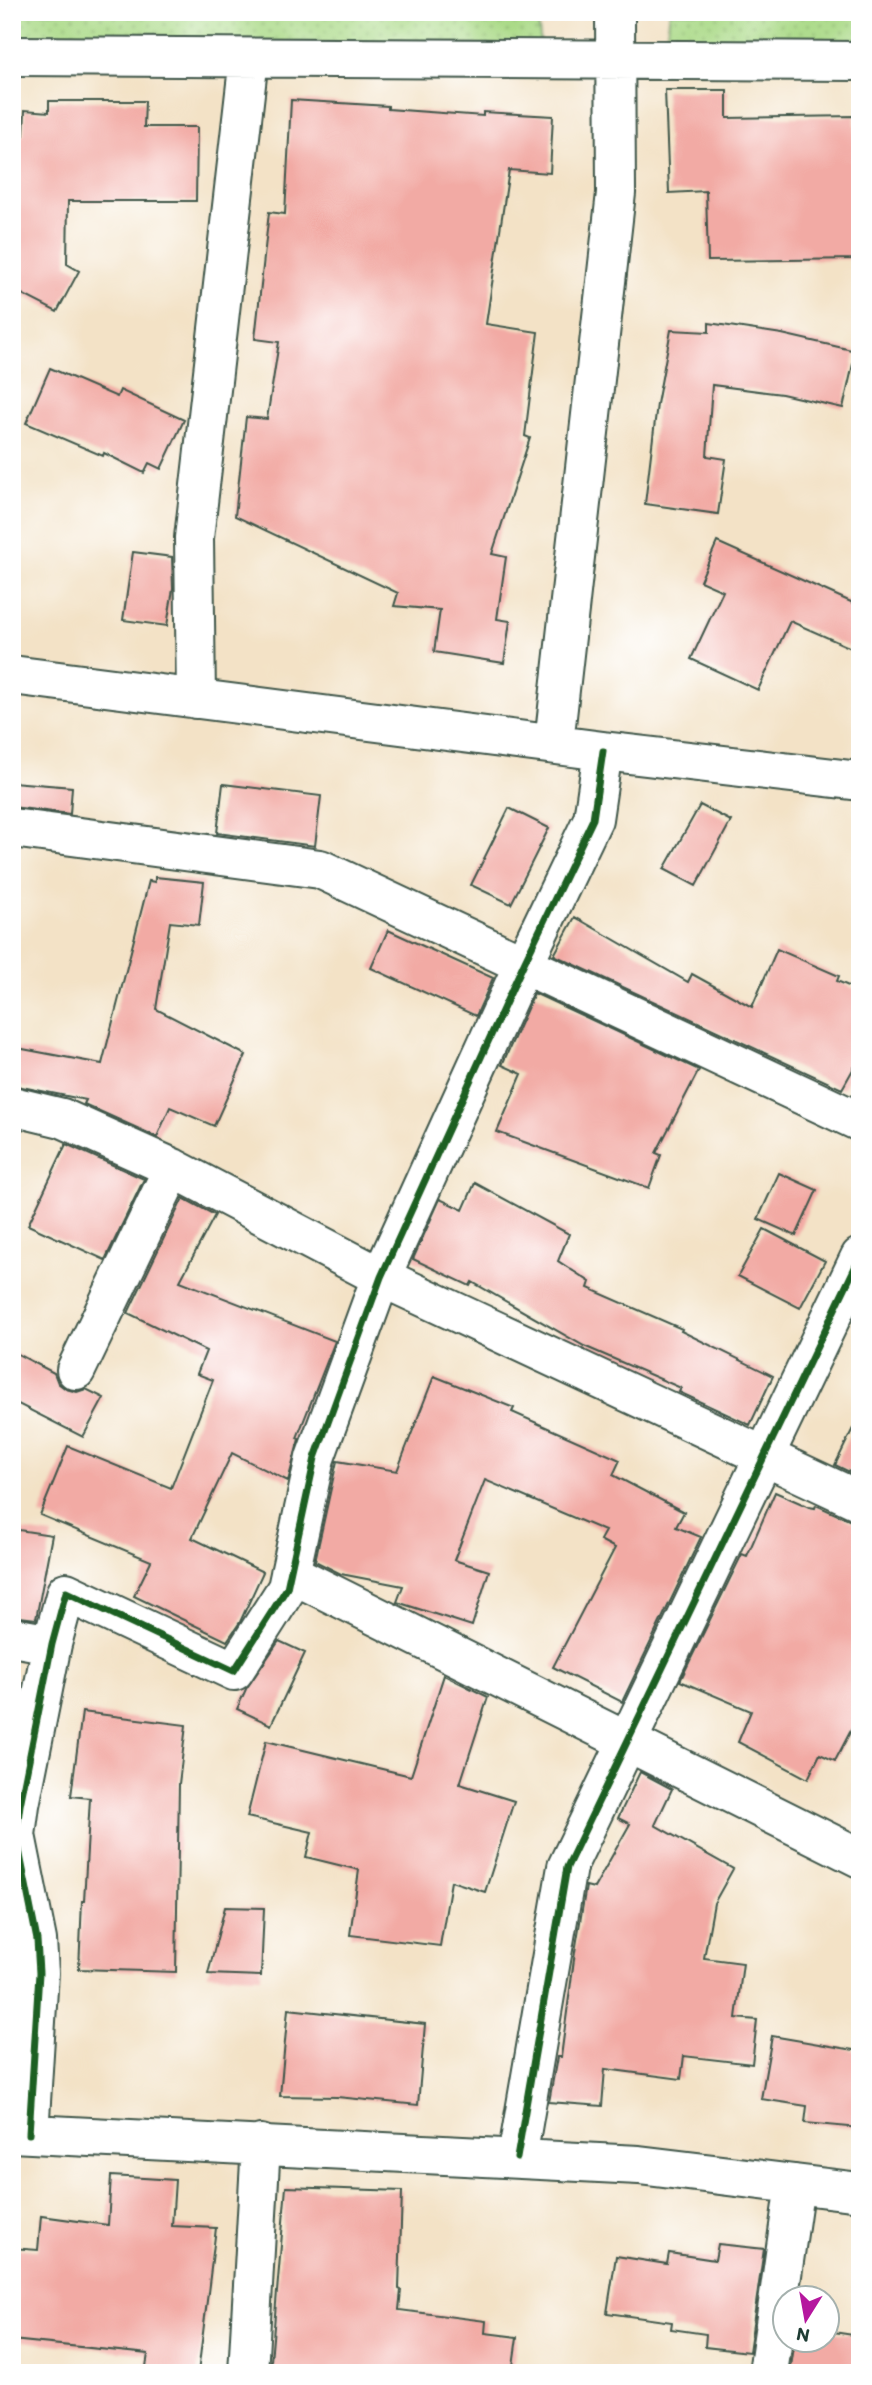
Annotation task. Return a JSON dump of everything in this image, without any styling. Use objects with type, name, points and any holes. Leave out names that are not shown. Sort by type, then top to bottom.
[{"type":"street","points":[[554,743],[616,193],[615,12]]},
{"type":"street","points":[[12,56],[860,61]]},
{"type":"street","points":[[196,699],[194,538],[249,58]]},
{"type":"street","points":[[12,675],[603,751],[860,781]]},
{"type":"street","points":[[603,751],[593,819],[523,965],[381,1277],[315,1458],[287,1588],[234,1671],[66,1592],[52,1644],[16,1835],[37,1940],[39,1973],[21,2133],[639,2165],[860,2192]]},
{"type":"street","points":[[12,828],[320,869],[860,1122]]},
{"type":"street","points":[[12,1106],[62,1118],[173,1168],[381,1277],[860,1501]]},
{"type":"street","points":[[76,1370],[173,1168]]},
{"type":"street","points":[[517,2158],[567,1867],[860,1257]]},
{"type":"street","points":[[290,1573],[860,1858]]},
{"type":"street","points":[[12,1637],[52,1644]]},
{"type":"street","points":[[248,2373],[261,2144]]},
{"type":"street","points":[[768,2373],[795,2184]]},
{"type":"green space","points":[[12,12],[537,12],[541,46],[12,39]]},
{"type":"green space","points":[[670,12],[860,12],[860,50],[665,46]]},
{"type":"building","points":[[665,90],[727,90],[727,118],[855,116],[857,259],[708,261],[706,191],[669,193]]},
{"type":"building","points":[[291,100],[483,116],[483,112],[553,116],[550,173],[509,170],[486,324],[538,332],[525,436],[530,438],[492,554],[506,557],[497,619],[510,621],[504,663],[434,652],[440,610],[394,606],[398,593],[235,516],[246,417],[267,419],[279,342],[255,339],[269,212],[285,214]]},
{"type":"building","points":[[49,101],[145,101],[144,127],[197,127],[196,201],[68,201],[67,264],[79,271],[57,312],[12,289],[12,135],[24,135],[25,110],[49,112]]},
{"type":"building","points":[[709,323],[782,334],[856,351],[843,408],[782,394],[712,385],[707,456],[726,459],[718,514],[645,504],[657,404],[671,330],[709,332]]},
{"type":"building","points":[[50,368],[117,397],[120,390],[184,420],[161,469],[149,463],[144,473],[104,453],[103,456],[26,423]]},
{"type":"building","points":[[717,542],[860,606],[860,652],[790,621],[758,690],[691,659],[723,591],[700,581]]},
{"type":"building","points":[[133,552],[172,557],[173,589],[167,626],[123,620]]},
{"type":"building","points":[[12,782],[72,787],[70,814],[12,807]]},
{"type":"building","points":[[223,784],[321,796],[315,846],[217,833]]},
{"type":"building","points":[[700,805],[731,821],[696,886],[664,869]]},
{"type":"building","points":[[509,808],[549,828],[511,904],[471,885]]},
{"type":"building","points":[[155,877],[204,882],[199,925],[170,922],[156,1009],[246,1055],[214,1126],[170,1107],[157,1137],[84,1104],[86,1100],[12,1085],[12,1047],[102,1064],[149,881],[155,882]]},
{"type":"building","points":[[575,917],[688,982],[692,974],[752,1007],[777,949],[839,976],[837,981],[860,991],[860,1057],[842,1089],[554,955]]},
{"type":"building","points":[[388,930],[493,978],[476,1016],[371,968]]},
{"type":"building","points":[[534,993],[699,1070],[656,1153],[661,1155],[649,1188],[497,1132],[522,1074],[502,1065]]},
{"type":"building","points":[[66,1144],[144,1179],[105,1260],[28,1225]]},
{"type":"building","points":[[779,1173],[817,1190],[796,1236],[758,1219]]},
{"type":"building","points":[[475,1183],[569,1234],[558,1261],[590,1282],[588,1288],[682,1329],[681,1331],[773,1376],[750,1425],[679,1392],[681,1388],[584,1346],[472,1282],[470,1286],[413,1259],[440,1199],[463,1210]]},
{"type":"building","points":[[183,1198],[215,1215],[180,1281],[335,1341],[297,1438],[299,1439],[288,1481],[232,1453],[192,1538],[263,1572],[240,1622],[227,1641],[134,1596],[151,1561],[40,1515],[68,1446],[171,1488],[213,1380],[197,1374],[206,1351],[128,1313]]},
{"type":"building","points":[[764,1229],[825,1261],[800,1308],[738,1276]]},
{"type":"building","points":[[12,1351],[54,1373],[58,1383],[66,1389],[77,1392],[86,1389],[104,1398],[83,1437],[12,1401]]},
{"type":"building","points":[[434,1376],[514,1408],[512,1412],[620,1460],[613,1475],[684,1512],[676,1527],[701,1537],[622,1702],[553,1667],[615,1548],[600,1540],[605,1531],[485,1480],[454,1560],[489,1571],[472,1626],[397,1602],[403,1586],[341,1574],[315,1561],[337,1461],[397,1471]]},
{"type":"building","points":[[860,1414],[860,1477],[835,1465]]},
{"type":"building","points":[[775,1492],[809,1507],[815,1508],[816,1505],[851,1521],[860,1522],[860,1713],[835,1761],[820,1754],[808,1779],[738,1742],[751,1711],[680,1681],[742,1554],[747,1556]]},
{"type":"building","points":[[12,1529],[52,1535],[36,1619],[12,1616]]},
{"type":"building","points":[[279,1641],[305,1653],[271,1725],[237,1709],[246,1689]]},
{"type":"building","points":[[444,1675],[488,1697],[460,1784],[514,1801],[485,1892],[451,1881],[440,1946],[350,1935],[359,1870],[306,1857],[312,1832],[247,1817],[266,1741],[411,1776]]},
{"type":"building","points":[[82,1712],[186,1725],[179,1784],[176,1972],[79,1969],[90,1798],[71,1796]]},
{"type":"building","points":[[640,1772],[672,1789],[655,1825],[733,1869],[714,1903],[704,1958],[743,1963],[736,2018],[757,2020],[752,2064],[684,2056],[681,2079],[605,2069],[602,2106],[549,2102],[557,2057],[561,2057],[586,1886],[594,1888],[630,1824],[618,1818]]},
{"type":"building","points":[[225,1907],[264,1908],[261,1976],[208,1974]]},
{"type":"building","points":[[288,2009],[425,2024],[418,2105],[337,2097],[280,2096]]},
{"type":"building","points":[[772,2036],[860,2051],[860,2128],[805,2123],[807,2106],[761,2099]]},
{"type":"building","points":[[111,2176],[175,2180],[172,2226],[216,2228],[198,2373],[145,2373],[148,2354],[12,2340],[12,2248],[38,2250],[41,2216],[108,2225]]},
{"type":"building","points":[[286,2187],[402,2191],[399,2310],[486,2321],[485,2333],[517,2337],[512,2373],[270,2373]]},
{"type":"building","points":[[718,2244],[764,2249],[749,2352],[705,2347],[706,2334],[671,2329],[672,2322],[607,2313],[616,2256],[667,2264],[669,2253],[715,2260]]},
{"type":"building","points":[[840,2333],[860,2336],[860,2373],[790,2373],[793,2354],[840,2354]]},
{"type":"cycle path","points":[[29,2134],[39,1973],[37,1940],[16,1835],[52,1644],[66,1592],[234,1671],[287,1588],[315,1458],[381,1277],[523,965],[593,819],[603,751]]},
{"type":"cycle path","points":[[517,2158],[567,1867],[860,1257]]}]
